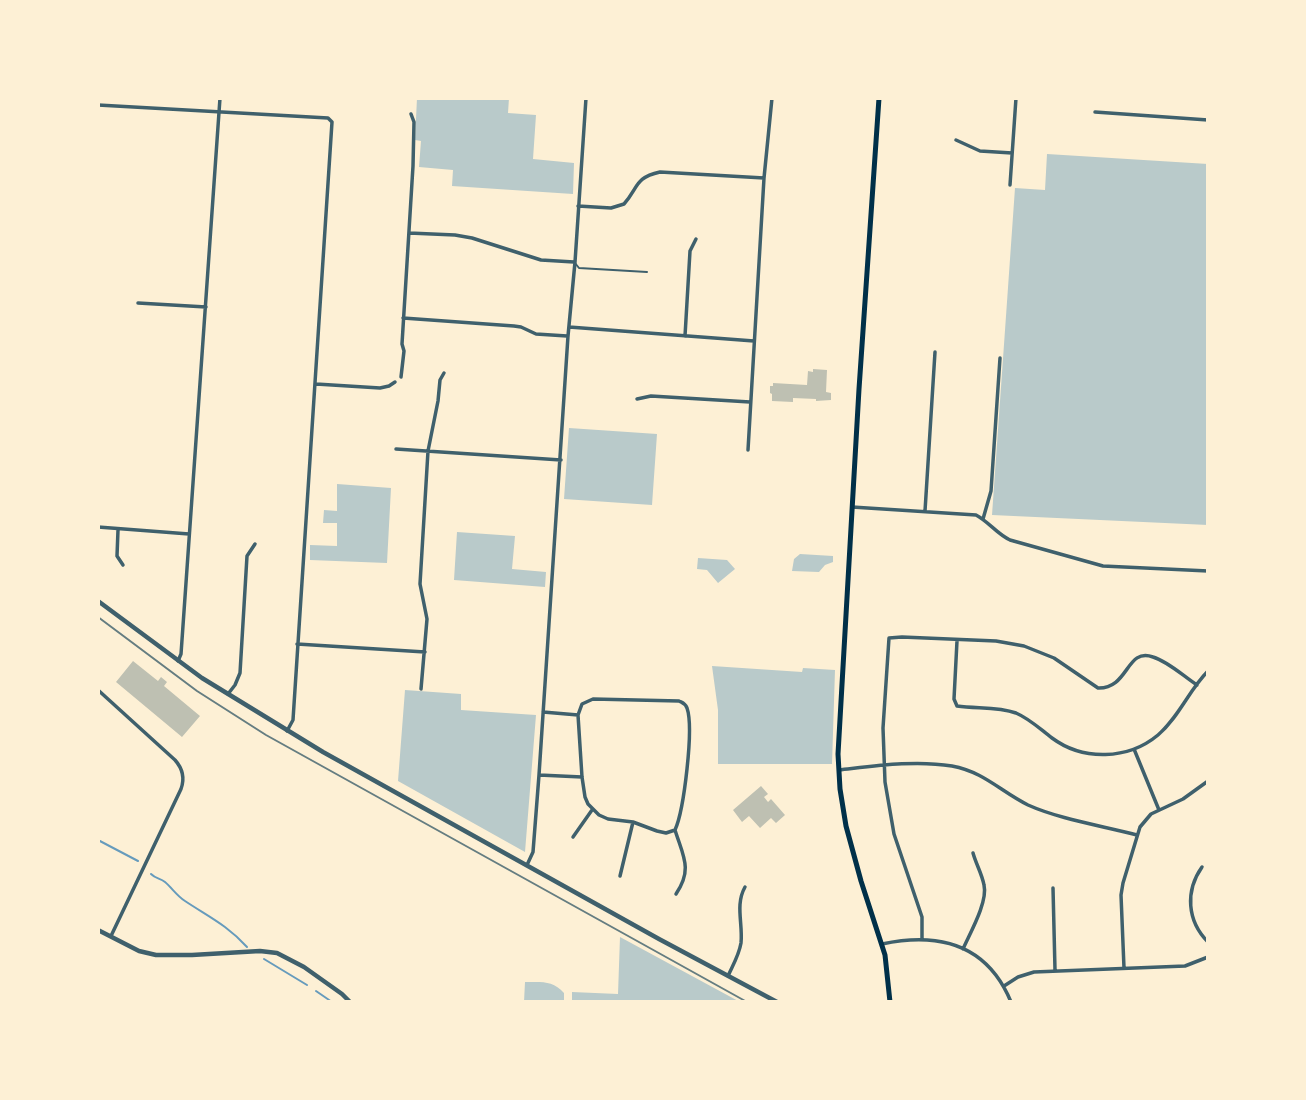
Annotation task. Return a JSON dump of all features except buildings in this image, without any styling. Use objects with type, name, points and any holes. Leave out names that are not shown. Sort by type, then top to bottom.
[{"type":"main road","points":[[879,98],[839,721],[839,770],[851,850],[882,944],[890,1002]]},
{"type":"street","points":[[178,661],[181,654],[220,98]]},
{"type":"street","points":[[527,865],[533,852],[539,775],[586,98]]},
{"type":"street","points":[[748,450],[764,178],[772,98]]},
{"type":"street","points":[[1010,185],[1016,98]]},
{"type":"street","points":[[98,105],[332,120],[293,720],[288,731]]},
{"type":"street","points":[[1095,112],[1208,120]]},
{"type":"street","points":[[401,377],[414,124],[411,114]]},
{"type":"street","points":[[956,140],[980,151],[1012,153]]},
{"type":"street","points":[[578,206],[611,208],[624,204],[638,183],[647,175],[660,172],[764,178]]},
{"type":"street","points":[[409,233],[472,237],[534,259],[575,262]]},
{"type":"street","points":[[685,336],[690,251],[696,239]]},
{"type":"street","points":[[138,303],[206,307]]},
{"type":"street","points":[[403,318],[514,326],[536,334],[568,336]]},
{"type":"street","points":[[569,327],[754,341]]},
{"type":"street","points":[[925,511],[934,352]]},
{"type":"street","points":[[983,519],[991,491],[1000,358]]},
{"type":"street","points":[[421,689],[427,614],[420,584],[428,451],[440,380],[444,373]]},
{"type":"street","points":[[316,384],[380,388],[395,382]]},
{"type":"street","points":[[637,399],[651,396],[750,402]]},
{"type":"street","points":[[396,449],[561,460]]},
{"type":"street","points":[[852,507],[966,514],[983,519],[1010,540],[1103,566],[1208,571]]},
{"type":"street","points":[[98,527],[189,534]]},
{"type":"street","points":[[118,530],[117,556],[123,565]]},
{"type":"street","points":[[228,694],[240,673],[247,556],[255,544]]},
{"type":"street","points":[[98,601],[178,661],[288,731],[777,1002]]},
{"type":"street","points":[[922,939],[922,917],[899,851],[889,811],[883,766],[889,638],[996,641],[1024,646],[1054,658],[1098,688],[1116,684],[1132,662],[1146,655],[1163,662],[1197,685]]},
{"type":"street","points":[[957,641],[954,699],[957,706],[1005,709],[1032,722],[1063,745],[1082,752],[1109,755],[1134,749],[1156,736],[1170,723],[1208,671]]},
{"type":"street","points":[[297,644],[425,652]]},
{"type":"street","points":[[98,690],[175,760],[184,779],[110,936]]},
{"type":"street","points":[[675,830],[666,833],[657,831],[634,822],[608,819],[592,810],[585,797],[582,777],[578,715],[582,704],[593,699],[679,701],[687,708],[690,742],[675,830],[686,865],[686,876],[676,894]]},
{"type":"street","points":[[543,712],[578,715]]},
{"type":"street","points":[[1134,749],[1158,810]]},
{"type":"street","points":[[839,770],[930,764],[954,767],[984,777],[1041,810],[1137,835]]},
{"type":"street","points":[[539,775],[582,777]]},
{"type":"street","points":[[1124,968],[1121,895],[1137,835],[1145,820],[1158,810],[1183,799],[1208,781]]},
{"type":"street","points":[[573,837],[592,810]]},
{"type":"street","points":[[620,876],[634,822]]},
{"type":"street","points":[[963,949],[985,893],[973,853]]},
{"type":"street","points":[[1202,867],[1191,890],[1190,908],[1195,925],[1208,942]]},
{"type":"street","points":[[728,976],[740,945],[739,901],[745,887]]},
{"type":"street","points":[[1053,888],[1055,970]]},
{"type":"street","points":[[98,930],[139,951],[156,955],[260,951],[277,953],[304,967],[350,1002]]},
{"type":"street","points":[[882,944],[922,939],[944,942],[963,949],[985,964],[1004,986],[1011,1002]]},
{"type":"street","points":[[1004,986],[1025,974],[1055,970],[1185,966],[1208,957]]},
{"type":"lane","points":[[575,262],[579,268],[648,272]]},
{"type":"shaded area","points":[[417,98],[509,98],[508,113],[536,115],[533,159],[574,163],[573,194],[452,186],[453,170],[419,167],[421,141],[415,140]]},
{"type":"shaded area","points":[[1047,154],[1208,164],[1208,525],[992,515],[1015,188],[1045,190]]},
{"type":"shaded area","points":[[569,428],[657,434],[652,505],[564,499]]},
{"type":"shaded area","points":[[337,484],[391,488],[387,563],[310,560],[310,545],[337,546],[337,523],[323,523],[324,510],[337,511]]},
{"type":"shaded area","points":[[457,532],[515,536],[512,569],[546,572],[545,587],[454,580]]},
{"type":"shaded area","points":[[800,554],[833,556],[833,562],[825,565],[819,572],[792,571],[794,559]]},
{"type":"shaded area","points":[[698,558],[727,560],[735,569],[718,583],[707,570],[697,569]]},
{"type":"shaded area","points":[[712,666],[802,672],[803,668],[835,670],[832,764],[718,764],[718,710]]},
{"type":"shaded area","points":[[405,690],[461,694],[461,710],[536,715],[525,852],[398,781]]},
{"type":"shaded area","points":[[620,937],[740,1002],[572,1002],[572,992],[618,994]]},
{"type":"shaded area","points":[[525,982],[556,986],[564,993],[564,1002],[524,1002]]},
{"type":"waterway","points":[[98,840],[138,861]]},
{"type":"waterway","points":[[151,874],[165,882],[182,899],[225,927],[247,947]]},
{"type":"waterway","points":[[264,959],[307,985]]},
{"type":"waterway","points":[[316,991],[332,1002]]},
{"type":"railway","points":[[98,617],[197,691],[266,735],[747,1002]]}]
